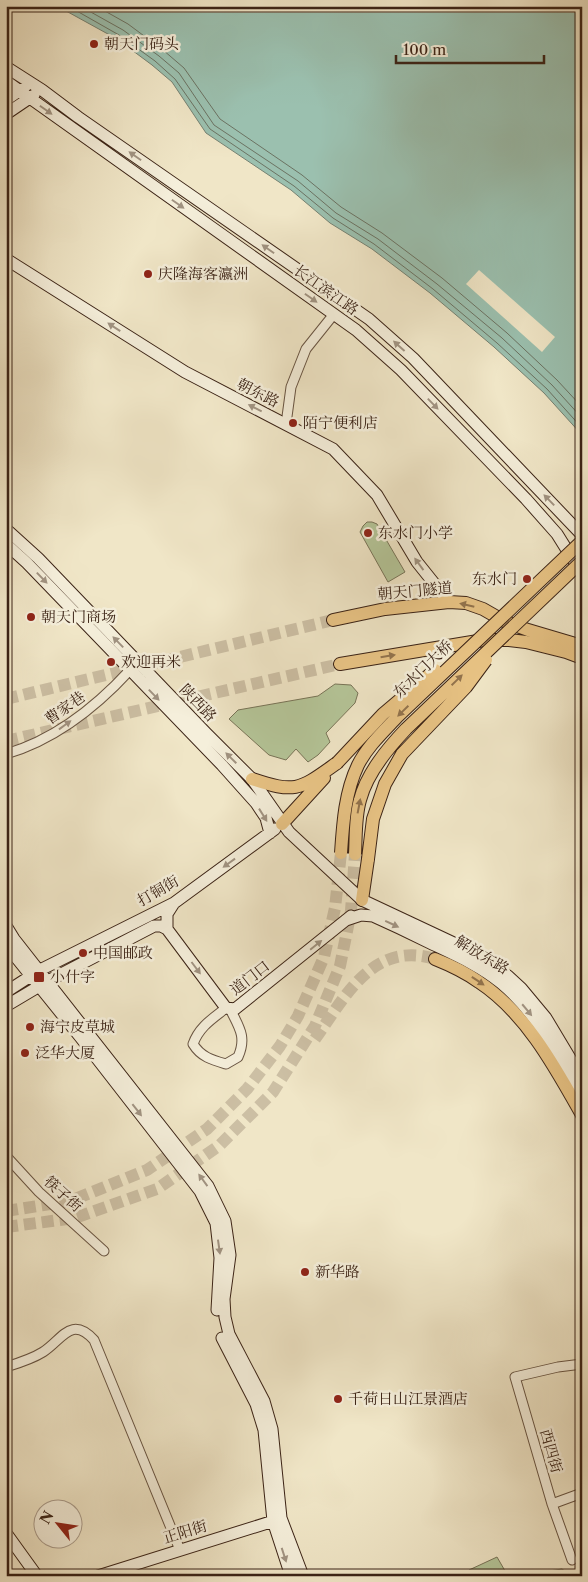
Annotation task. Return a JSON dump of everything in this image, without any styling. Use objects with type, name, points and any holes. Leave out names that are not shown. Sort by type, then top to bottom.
[{"type":"main road","name":"长江滨江路","points":[[6,67],[42,90],[78,117],[369,318],[412,358],[582,535]]},
{"type":"main road","name":"长江滨江路","points":[[6,81],[356,330],[401,370],[526,499],[557,534],[582,574]]},
{"type":"main road","points":[[6,114],[24,94],[30,82]]},
{"type":"main road","points":[[6,100],[42,90]]},
{"type":"main road","name":"朝东路","points":[[6,258],[185,372],[333,449],[377,495],[417,562],[448,602]]},
{"type":"main road","name":"陕西路","points":[[6,530],[38,558],[252,779],[289,832],[362,900]]},
{"type":"main road","name":"东水门大桥","points":[[341,853],[344,813],[351,783],[363,758],[376,738],[582,541]]},
{"type":"main road","name":"陕西路","points":[[6,544],[27,562],[222,765],[256,803],[269,824],[270,833]]},
{"type":"main road","name":"东水门大桥","points":[[355,854],[360,799],[372,773],[385,752],[406,729],[582,561]]},
{"type":"main road","name":"朝天门隧道","points":[[333,620],[385,609],[448,602],[466,603],[482,609],[527,636],[582,658]]},
{"type":"main road","points":[[282,824],[308,787],[337,762],[383,714],[501,617]]},
{"type":"main road","points":[[362,900],[372,820],[385,784],[402,754],[466,687],[512,627]]},
{"type":"main road","name":"朝天门隧道","points":[[340,664],[484,640],[509,640],[527,636],[582,646]]},
{"type":"main road","points":[[252,779],[275,787],[308,787]]},
{"type":"main road","name":"打铜街","points":[[6,992],[36,973],[174,903],[282,824]]},
{"type":"main road","name":"道门口","points":[[167,929],[228,1009],[235,1009],[346,920],[355,912],[362,900]]},
{"type":"main road","name":"解放东路","points":[[362,900],[478,955],[508,976],[522,988],[546,1018],[582,1078]]},
{"type":"main road","points":[[167,929],[166,914],[174,903]]},
{"type":"main road","name":"解放东路","points":[[346,920],[361,915],[373,916],[455,954],[495,978],[514,995],[538,1024],[582,1098]]},
{"type":"main road","points":[[6,926],[36,973],[208,1186],[224,1221],[230,1255],[224,1299],[224,1317],[229,1334],[264,1402],[272,1429],[277,1520],[291,1576]]},
{"type":"main road","name":"打铜街","points":[[6,1006],[44,983],[154,926],[161,926],[167,929]]},
{"type":"main road","points":[[6,945],[36,973]]},
{"type":"main road","points":[[435,959],[473,978],[507,1004],[530,1032],[582,1115]]},
{"type":"main road","points":[[277,1520],[303,1576]]},
{"type":"main road","name":"正阳街","points":[[98,1576],[277,1520]]},
{"type":"main road","points":[[6,1533],[36,1576]]},
{"type":"street","points":[[286,424],[291,387],[306,349],[334,314]]},
{"type":"street","name":"曹家巷","points":[[6,754],[23,749],[60,730],[107,694],[130,670]]},
{"type":"street","points":[[228,1009],[240,1028],[243,1041],[238,1057],[226,1064],[207,1058],[197,1051],[193,1044],[196,1035],[202,1027],[228,1009]]},
{"type":"street","name":"筷子街","points":[[6,1156],[39,1192],[104,1251]]},
{"type":"street","points":[[6,1367],[44,1352],[68,1331],[76,1328],[87,1332],[94,1340],[180,1550]]},
{"type":"street","name":"西四街","points":[[572,1560],[552,1504],[515,1377],[558,1366],[582,1364]]},
{"type":"street","points":[[552,1504],[582,1493]]},
{"type":"shaded area","points":[[367,522],[377,524],[405,572],[388,582],[360,532]]},
{"type":"shaded area","points":[[335,684],[351,685],[358,693],[355,703],[326,733],[330,742],[318,755],[308,762],[296,749],[286,760],[269,755],[229,719],[238,710],[318,696]]},
{"type":"shaded area","points":[[497,1557],[508,1576],[471,1576],[469,1570]]},
{"type":"shaded area","points":[[562,1569],[572,1576],[518,1576]]},
{"type":"water","points":[[57,6],[582,6],[582,435],[544,393],[494,347],[430,293],[372,249],[330,223],[291,190],[206,133],[172,82],[152,65],[117,39]]},
{"type":"pier","points":[[479,270],[555,337],[542,352],[466,284]]},
{"type":"tunnel","points":[[6,699],[333,620]]},
{"type":"tunnel","points":[[6,741],[340,664]]},
{"type":"tunnel","points":[[6,1211],[70,1201],[147,1170],[207,1129],[247,1089],[280,1046],[298,1016],[324,957],[335,908],[341,853]]},
{"type":"tunnel","points":[[6,1227],[75,1218],[157,1189],[220,1145],[273,1092],[315,1026],[340,966],[351,911],[355,854]]},
{"type":"tunnel","points":[[315,1039],[350,990],[363,976],[378,965],[394,958],[413,955],[435,959]]},
{"type":"railway","points":[[515,609],[582,546]]},
{"type":"railway","points":[[521,616],[582,558]]},
{"type":"place","name":"朝天门码头","points":[[94,44]]},
{"type":"place","name":"庆隆海客瀛洲","points":[[148,274]]},
{"type":"place","name":"陌宁便利店","points":[[293,423]]},
{"type":"place","name":"东水门小学","points":[[368,533]]},
{"type":"place","name":"东水门","points":[[527,579]]},
{"type":"place","name":"朝天门商场","points":[[31,617]]},
{"type":"place","name":"欢迎再米","points":[[111,662]]},
{"type":"place","name":"中国邮政","points":[[83,953]]},
{"type":"place","name":"小什字","points":[[39,977]]},
{"type":"place","name":"海宁皮草城","points":[[30,1027]]},
{"type":"place","name":"泛华大厦","points":[[25,1053]]},
{"type":"place","name":"新华路","points":[[305,1272]]},
{"type":"place","name":"千荷日山江景酒店","points":[[338,1399]]}]
